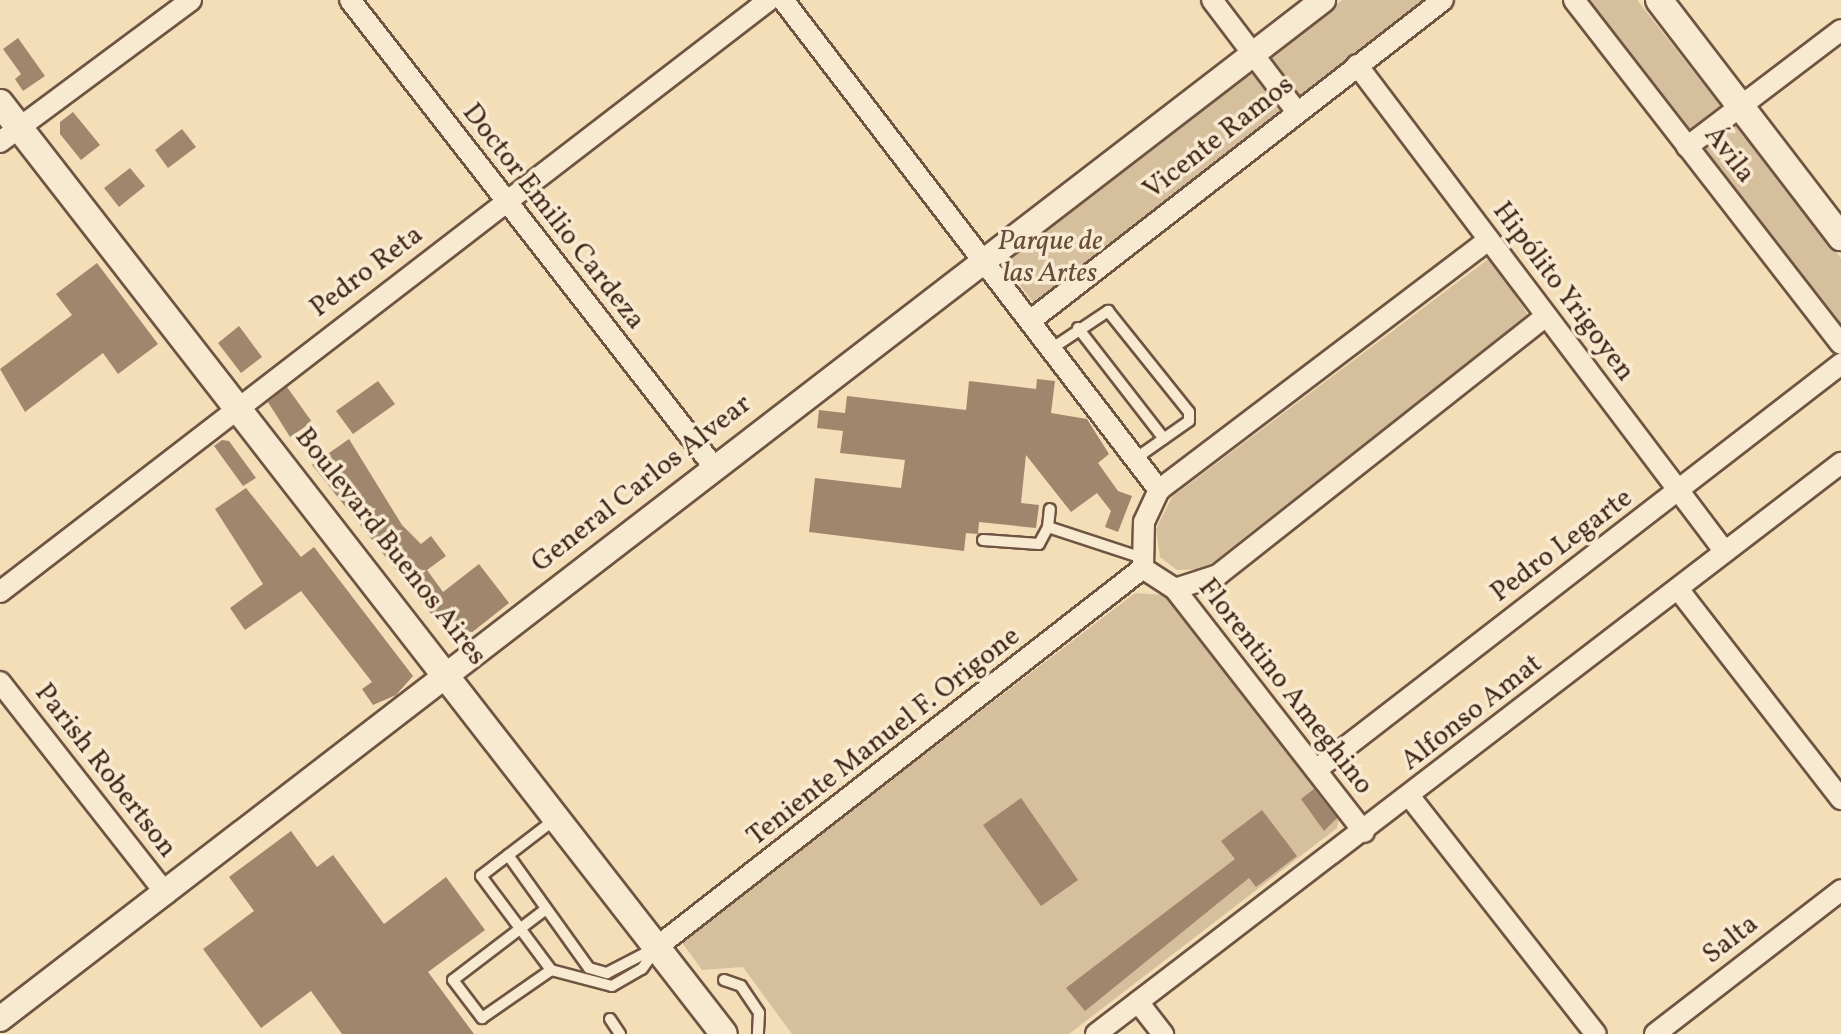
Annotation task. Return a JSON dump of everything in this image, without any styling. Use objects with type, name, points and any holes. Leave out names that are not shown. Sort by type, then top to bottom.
[{"type":"main road","points":[[1659,0],[1841,237]]},
{"type":"main road","name":"Boulevard Buenos Aires","points":[[0,103],[9,134],[237,404],[724,1034]]},
{"type":"street","points":[[9,134],[191,0]]},
{"type":"street","name":"Doctor Emilio Cardeza","points":[[350,0],[714,467]]},
{"type":"street","name":"Pedro Reta","points":[[0,592],[237,404],[506,203],[769,0]]},
{"type":"street","points":[[783,0],[1159,490]]},
{"type":"street","points":[[1212,0],[1297,112]]},
{"type":"street","name":"General Carlos Alvear","points":[[0,1019],[166,894],[446,671],[714,467],[978,258],[1323,0]]},
{"type":"street","name":"Vicente Ramos","points":[[1030,321],[1443,0]]},
{"type":"street","name":"Ávila","points":[[1574,0],[1841,344]]},
{"type":"street","points":[[1687,147],[1841,30]]},
{"type":"street","name":"Hipólito Yrigoyen","points":[[1357,65],[1725,552]]},
{"type":"street","points":[[1142,563],[1144,522],[1159,490],[1488,240]]},
{"type":"street","points":[[1175,589],[1218,575],[1546,316]]},
{"type":"street","name":"Pedro Legarte","points":[[1316,770],[1841,364]]},
{"type":"street","name":"Alfonso Amat","points":[[1096,1034],[1410,797],[1841,463]]},
{"type":"street","name":"Florentino Ameghino","points":[[1142,563],[1175,589],[1364,832]]},
{"type":"street","name":"Teniente Manuel F. Origone","points":[[657,947],[1142,563]]},
{"type":"street","points":[[1678,589],[1841,799]]},
{"type":"street","name":"Parish Robertson","points":[[0,682],[166,894]]},
{"type":"street","name":"Florentino Ameghino","points":[[1410,797],[1596,1034]]},
{"type":"street","name":"Salta","points":[[1655,1034],[1841,890]]},
{"type":"street","points":[[1138,1002],[1163,1034]]},
{"type":"lane","points":[[1051,349],[1078,328],[1108,311],[1161,376],[1191,416],[1135,459]]},
{"type":"lane","points":[[1078,328],[1164,439]]},
{"type":"lane","points":[[983,540],[1039,544],[1048,527],[1050,509]]},
{"type":"lane","points":[[1048,527],[1142,563]]},
{"type":"lane","points":[[557,818],[481,876],[551,970],[612,986],[642,969],[657,947]]},
{"type":"lane","points":[[508,855],[589,968],[607,973],[657,947]]},
{"type":"lane","points":[[546,909],[453,980],[482,1018],[551,970]]},
{"type":"lane","points":[[724,980],[741,986],[759,1013],[758,1034]]},
{"type":"lane","points":[[610,1019],[620,1034]]},
{"type":"green space","name":"Parque de las Artes","points":[[1342,0],[1431,0],[1036,306],[1000,259]]},
{"type":"green space","points":[[1580,0],[1637,0],[1841,258],[1841,332]]},
{"type":"green space","points":[[1491,257],[1528,315],[1204,569],[1177,570],[1160,557],[1156,529],[1172,497]]},
{"type":"green space","points":[[1135,593],[1166,595],[1340,814],[1337,828],[1069,1034],[792,1034],[743,967],[702,970],[681,941]]},
{"type":"building","points":[[18,38],[45,76],[23,91],[15,79],[21,74],[3,49]]},
{"type":"building","points":[[73,112],[100,145],[81,160],[60,134],[60,122]]},
{"type":"building","points":[[182,129],[196,147],[168,168],[155,150]]},
{"type":"building","points":[[130,168],[145,186],[119,207],[104,188]]},
{"type":"building","points":[[97,263],[158,344],[118,374],[103,353],[25,412],[0,369],[72,315],[56,294]]},
{"type":"building","points":[[239,326],[262,357],[241,373],[218,343]]},
{"type":"building","points":[[1037,379],[1055,381],[1051,413],[1087,419],[1109,454],[1098,463],[1118,491],[1132,496],[1118,532],[1105,527],[1111,511],[1097,493],[1071,512],[1026,455],[1021,503],[1039,505],[1036,528],[979,522],[978,534],[966,533],[964,551],[809,532],[815,478],[901,488],[905,460],[840,453],[843,431],[817,428],[819,410],[845,413],[847,396],[966,410],[969,381],[1036,389]]},
{"type":"building","points":[[378,381],[395,404],[353,434],[336,411]]},
{"type":"building","points":[[287,387],[312,422],[290,437],[268,402]]},
{"type":"building","points":[[349,439],[402,525],[421,544],[431,536],[446,556],[427,570],[443,592],[479,564],[509,603],[456,645],[312,465]]},
{"type":"building","points":[[222,440],[229,441],[256,478],[243,486],[214,446]]},
{"type":"building","points":[[246,488],[301,557],[314,547],[413,676],[396,695],[373,705],[362,689],[372,682],[301,591],[245,630],[230,608],[263,584],[215,509]]},
{"type":"building","points":[[1314,789],[1337,818],[1324,831],[1301,799]]},
{"type":"building","points":[[1021,798],[1078,880],[1041,906],[983,825]]},
{"type":"building","points":[[1262,810],[1297,856],[1256,887],[1249,878],[1085,1011],[1066,988],[1235,859],[1221,841]]},
{"type":"building","points":[[291,831],[317,867],[333,855],[384,924],[446,877],[485,930],[428,972],[474,1034],[342,1034],[311,991],[261,1028],[203,949],[254,911],[229,877]]}]
